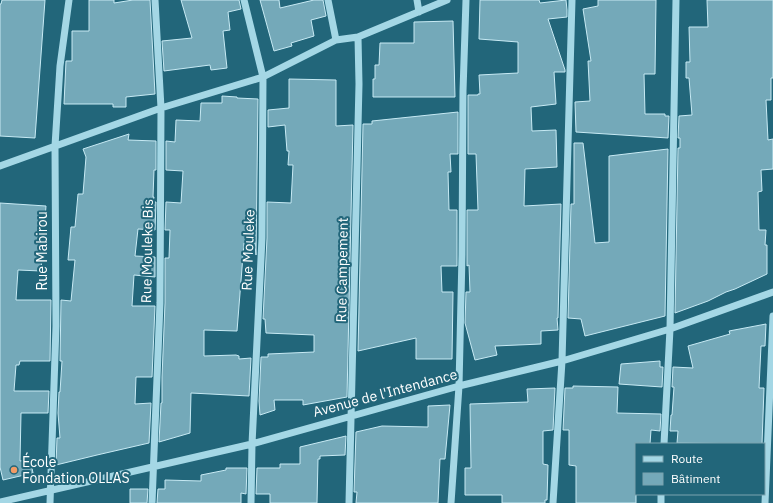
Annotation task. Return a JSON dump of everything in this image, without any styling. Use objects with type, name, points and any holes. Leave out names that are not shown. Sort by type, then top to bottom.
[{"type":"street","name":"Rue Mabirou","points":[[50,503],[56,326],[55,146],[60,66],[69,0]]},
{"type":"street","name":"Rue Mouleke Bis","points":[[152,503],[160,303],[161,108],[155,0]]},
{"type":"street","name":"Rue Mouleke","points":[[244,0],[263,77],[262,238],[252,444],[251,503]]},
{"type":"street","points":[[328,0],[336,40]]},
{"type":"street","points":[[417,0],[419,12]]},
{"type":"street","points":[[0,166],[161,108],[263,77],[336,40],[358,37],[447,0]]},
{"type":"street","points":[[451,503],[459,386],[462,255],[463,91],[466,0]]},
{"type":"street","points":[[553,503],[562,361],[572,0]]},
{"type":"street","points":[[664,443],[670,329],[676,0]]},
{"type":"street","name":"Rue Campement","points":[[350,503],[359,92],[358,37]]},
{"type":"street","name":"Avenue de l'Intendance","points":[[0,502],[252,444],[459,386],[562,361],[670,329],[773,292]]},
{"type":"street","points":[[765,503],[773,316]]},
{"type":"building","points":[[2,0],[45,0],[35,138],[0,136],[0,4]]},
{"type":"building","points":[[89,0],[114,0],[114,3],[133,0],[150,0],[155,94],[126,97],[126,107],[113,107],[113,104],[64,104],[66,61],[72,61],[72,31],[89,31]]},
{"type":"building","points":[[181,0],[239,0],[241,9],[228,12],[230,30],[223,31],[227,68],[211,70],[210,65],[164,71],[162,41],[192,38]]},
{"type":"building","points":[[260,0],[279,0],[280,8],[314,0],[323,0],[326,16],[311,20],[314,36],[291,43],[292,46],[274,51]]},
{"type":"building","points":[[480,0],[539,0],[540,3],[566,0],[567,17],[548,19],[565,70],[565,72],[554,72],[556,104],[531,107],[532,131],[556,130],[557,167],[525,169],[524,206],[561,204],[557,318],[558,330],[541,331],[541,344],[495,346],[497,355],[475,360],[465,323],[466,292],[470,292],[469,265],[467,266],[467,210],[478,210],[476,154],[468,154],[468,95],[480,94],[479,75],[518,73],[518,42],[479,39]]},
{"type":"building","points":[[598,0],[656,0],[655,74],[644,74],[645,114],[665,114],[665,116],[669,116],[668,138],[576,132],[575,102],[590,101],[588,61],[591,61],[583,9],[598,6]]},
{"type":"building","points":[[707,0],[773,0],[773,78],[771,78],[771,100],[766,100],[768,140],[773,139],[773,169],[761,170],[762,191],[758,192],[759,230],[766,230],[765,245],[767,245],[767,274],[708,301],[675,313],[678,148],[680,148],[680,138],[678,138],[679,116],[692,115],[689,78],[686,78],[686,62],[690,62],[689,27],[708,27]]},
{"type":"building","points":[[453,21],[455,97],[373,97],[373,79],[375,79],[375,65],[379,65],[380,43],[414,43],[414,22]]},
{"type":"building","points":[[289,79],[336,80],[336,126],[353,125],[347,397],[303,405],[303,400],[274,400],[275,410],[260,415],[259,401],[261,357],[268,357],[268,354],[314,352],[314,335],[266,333],[265,319],[263,319],[267,238],[267,202],[291,203],[293,165],[288,165],[289,151],[287,151],[285,125],[268,127],[268,110],[289,108]]},
{"type":"building","points":[[222,96],[258,99],[256,255],[255,243],[244,243],[237,331],[204,330],[204,356],[236,355],[239,356],[239,359],[251,358],[249,396],[191,393],[190,433],[159,442],[162,403],[165,258],[169,258],[170,230],[165,230],[166,202],[181,203],[183,171],[166,170],[166,141],[175,142],[176,120],[200,121],[201,103],[222,103]]},
{"type":"building","points":[[458,112],[458,154],[450,154],[451,172],[448,172],[449,210],[457,210],[457,266],[441,266],[442,292],[453,292],[452,359],[416,359],[416,338],[358,351],[363,124],[372,124],[372,121]]},
{"type":"building","points":[[129,134],[128,140],[156,141],[156,170],[154,170],[153,197],[153,202],[156,202],[155,230],[138,229],[135,256],[155,257],[155,277],[134,275],[132,306],[155,306],[152,377],[136,377],[135,404],[151,403],[149,443],[56,465],[57,438],[60,438],[58,413],[62,361],[60,361],[61,300],[71,301],[75,260],[68,260],[71,227],[75,227],[78,194],[83,194],[86,157],[83,149]]},
{"type":"building","points":[[574,143],[583,143],[595,243],[609,242],[609,156],[668,149],[665,316],[585,336],[581,319],[568,318],[571,204],[574,204]]},
{"type":"building","points":[[0,203],[46,206],[41,271],[18,270],[16,300],[51,300],[50,361],[20,361],[19,365],[16,365],[14,391],[49,391],[48,413],[21,413],[20,461],[30,459],[33,473],[3,480],[0,467]]},
{"type":"building","points":[[766,324],[765,346],[761,346],[759,388],[764,388],[762,443],[677,443],[678,431],[670,431],[674,387],[672,387],[673,367],[693,368],[688,346],[730,334],[729,331]]},
{"type":"building","points":[[660,361],[660,367],[663,367],[662,387],[619,384],[621,364]]},
{"type":"building","points":[[573,386],[618,387],[617,413],[661,414],[660,431],[651,430],[650,443],[635,443],[636,503],[576,503],[576,466],[569,465],[569,430],[563,430],[565,388],[573,388]]},
{"type":"building","points":[[555,388],[553,430],[543,431],[543,464],[548,465],[547,500],[545,500],[545,503],[502,503],[502,495],[465,495],[465,468],[471,468],[470,404],[528,402],[527,389]]},
{"type":"building","points":[[450,405],[445,459],[440,459],[438,503],[356,503],[357,492],[354,492],[356,432],[382,426],[428,427],[428,406]]},
{"type":"building","points":[[346,436],[345,455],[320,456],[320,459],[318,459],[317,503],[270,503],[270,494],[256,494],[257,468],[280,468],[280,464],[300,464],[300,447]]},
{"type":"building","points":[[226,468],[247,468],[246,494],[241,493],[241,503],[157,503],[158,489],[165,489],[165,480],[201,481],[201,475],[226,470]]},
{"type":"building","points":[[130,489],[148,489],[147,503],[130,503]]},
{"type":"place","name":"École Fondation OLLAS","points":[[14,470]]}]
